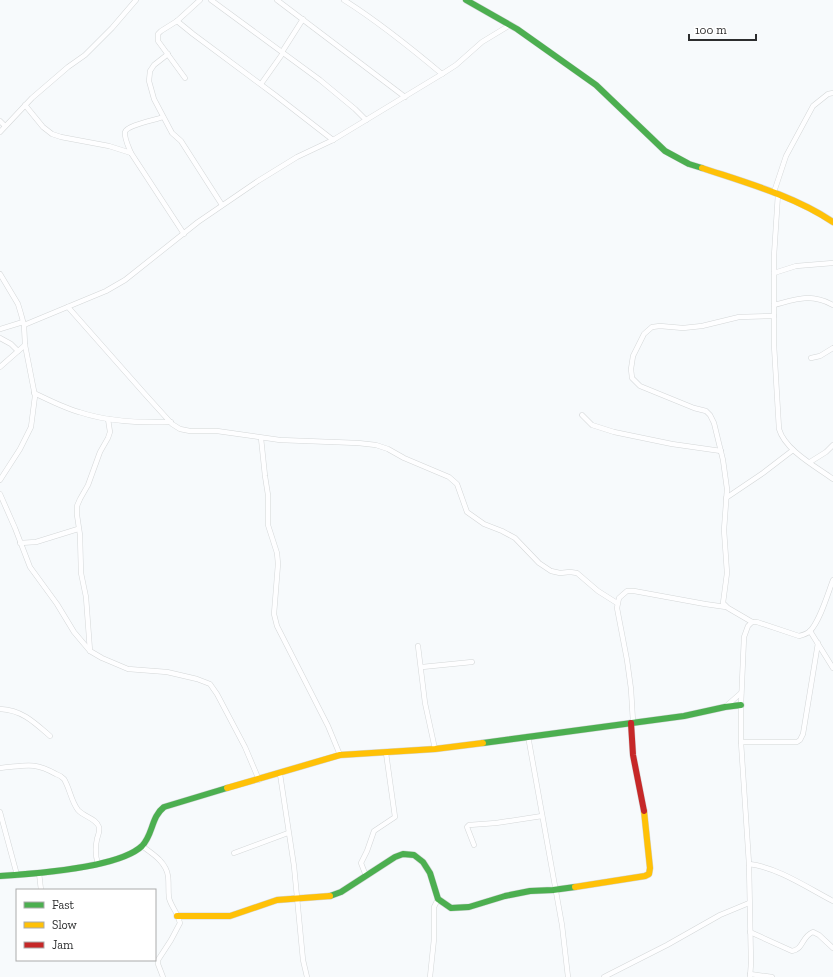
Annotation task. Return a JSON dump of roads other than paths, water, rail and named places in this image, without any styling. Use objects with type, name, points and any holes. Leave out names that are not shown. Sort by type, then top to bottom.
[{"type":"street","points":[[0,132],[24,105],[85,55],[112,28],[136,0]]},
{"type":"street","points":[[185,78],[158,42],[158,34],[177,21],[200,0]]},
{"type":"street","points":[[211,0],[320,80],[366,120]]},
{"type":"street","points":[[277,0],[405,97]]},
{"type":"street","points":[[344,0],[366,13],[442,74]]},
{"type":"street","points":[[466,0],[510,25],[596,85],[665,151],[689,164],[776,193],[824,216],[833,222]]},
{"type":"street","points":[[261,84],[303,19]]},
{"type":"street","points":[[177,21],[333,140]]},
{"type":"street","points":[[0,330],[68,307],[106,291],[125,280],[198,222],[280,166],[333,140],[405,97],[456,65],[482,42],[510,25]]},
{"type":"street","points":[[168,54],[151,68],[149,75],[151,90],[172,133],[181,142],[222,205]]},
{"type":"street","points":[[833,93],[828,94],[813,106],[786,156],[776,193],[774,273],[774,345],[779,429],[784,441],[793,450],[833,479]]},
{"type":"street","points":[[24,105],[52,134],[109,146],[131,154]]},
{"type":"street","points":[[163,117],[139,124],[127,130],[126,138],[131,154],[184,234]]},
{"type":"street","points":[[0,121],[5,126]]},
{"type":"street","points":[[774,273],[796,266],[833,262]]},
{"type":"street","points":[[0,274],[18,304],[24,323],[25,345],[34,393],[31,427],[20,449],[0,479]]},
{"type":"street","points":[[774,305],[804,298],[817,298],[833,306]]},
{"type":"street","points":[[68,307],[171,422],[180,429],[190,431],[216,431],[260,438],[303,442],[376,444],[404,458],[450,477],[457,484],[467,512],[472,516],[484,524],[515,538],[539,563],[551,571],[560,573],[577,573],[598,591],[617,603]]},
{"type":"street","points":[[726,607],[723,602],[727,572],[724,530],[727,489],[721,451],[714,423],[706,411],[694,408],[640,386],[635,382],[632,378],[631,369],[633,356],[637,345],[644,334],[652,328],[689,327],[739,318],[774,316]]},
{"type":"street","points":[[0,338],[11,344],[18,351]]},
{"type":"street","points":[[0,367],[25,345]]},
{"type":"street","points":[[812,358],[820,356],[833,348]]},
{"type":"street","points":[[34,393],[80,413],[108,419],[152,423],[171,422]]},
{"type":"street","points":[[582,415],[592,425],[614,432],[672,444],[721,451]]},
{"type":"street","points":[[90,651],[86,597],[81,573],[80,535],[78,529],[77,506],[92,476],[100,452],[108,438],[110,432],[108,419]]},
{"type":"street","points":[[260,438],[268,495],[268,525],[277,553],[278,564],[274,614],[278,626],[328,726],[340,755]]},
{"type":"street","points":[[810,462],[826,452],[833,445]]},
{"type":"street","points":[[726,498],[758,477],[793,450]]},
{"type":"street","points":[[0,494],[30,567],[57,604],[74,632],[90,651],[128,669],[167,672],[197,679],[210,684],[217,694],[245,747],[258,780]]},
{"type":"street","points":[[20,543],[36,542],[78,529]]},
{"type":"street","points":[[177,916],[230,916],[268,903],[296,898],[328,896],[341,892],[395,857],[403,854],[414,855],[423,862],[430,873],[438,899],[450,908],[461,908],[530,891],[641,877],[649,874],[650,871],[644,808],[633,756],[631,689],[617,603],[619,598],[627,592],[634,591],[726,607],[752,622],[757,622],[799,636],[810,631],[819,615],[833,580]]},
{"type":"street","points":[[752,622],[748,626],[744,636],[741,693],[741,742],[749,864],[750,976],[772,977]]},
{"type":"street","points":[[810,631],[833,668]]},
{"type":"street","points":[[741,742],[797,742],[800,740],[804,734],[818,643]]},
{"type":"street","points":[[418,646],[426,703],[435,749]]},
{"type":"street","points":[[422,667],[472,662]]},
{"type":"street","points":[[724,707],[741,693]]},
{"type":"street","points":[[0,876],[39,873],[98,864],[128,855],[142,846],[148,838],[156,815],[160,809],[164,807],[280,774],[340,755],[435,749],[684,716],[724,707],[741,706]]},
{"type":"street","points":[[0,709],[18,712],[50,736]]},
{"type":"street","points":[[528,736],[562,925],[568,977]]},
{"type":"street","points":[[366,876],[361,863],[370,844],[371,835],[374,831],[392,820],[395,816],[386,753]]},
{"type":"street","points":[[0,768],[29,765],[38,766],[50,770],[64,779],[71,798],[78,810],[85,816],[94,820],[99,827],[95,848],[98,864]]},
{"type":"street","points":[[280,774],[294,866],[303,960],[307,977]]},
{"type":"street","points":[[0,812],[17,875]]},
{"type":"street","points":[[474,845],[469,834],[469,825],[496,823],[542,816]]},
{"type":"street","points":[[234,853],[288,833]]},
{"type":"street","points":[[142,846],[166,867],[169,897],[180,923],[158,960],[163,977]]},
{"type":"street","points":[[749,864],[771,869],[833,901]]},
{"type":"street","points":[[39,873],[41,889]]},
{"type":"street","points":[[430,977],[434,938],[434,907],[438,899]]},
{"type":"street","points":[[604,977],[667,945],[720,915],[749,903]]},
{"type":"street","points":[[750,932],[792,951],[799,948],[806,936],[813,932],[819,935],[833,948]]}]
